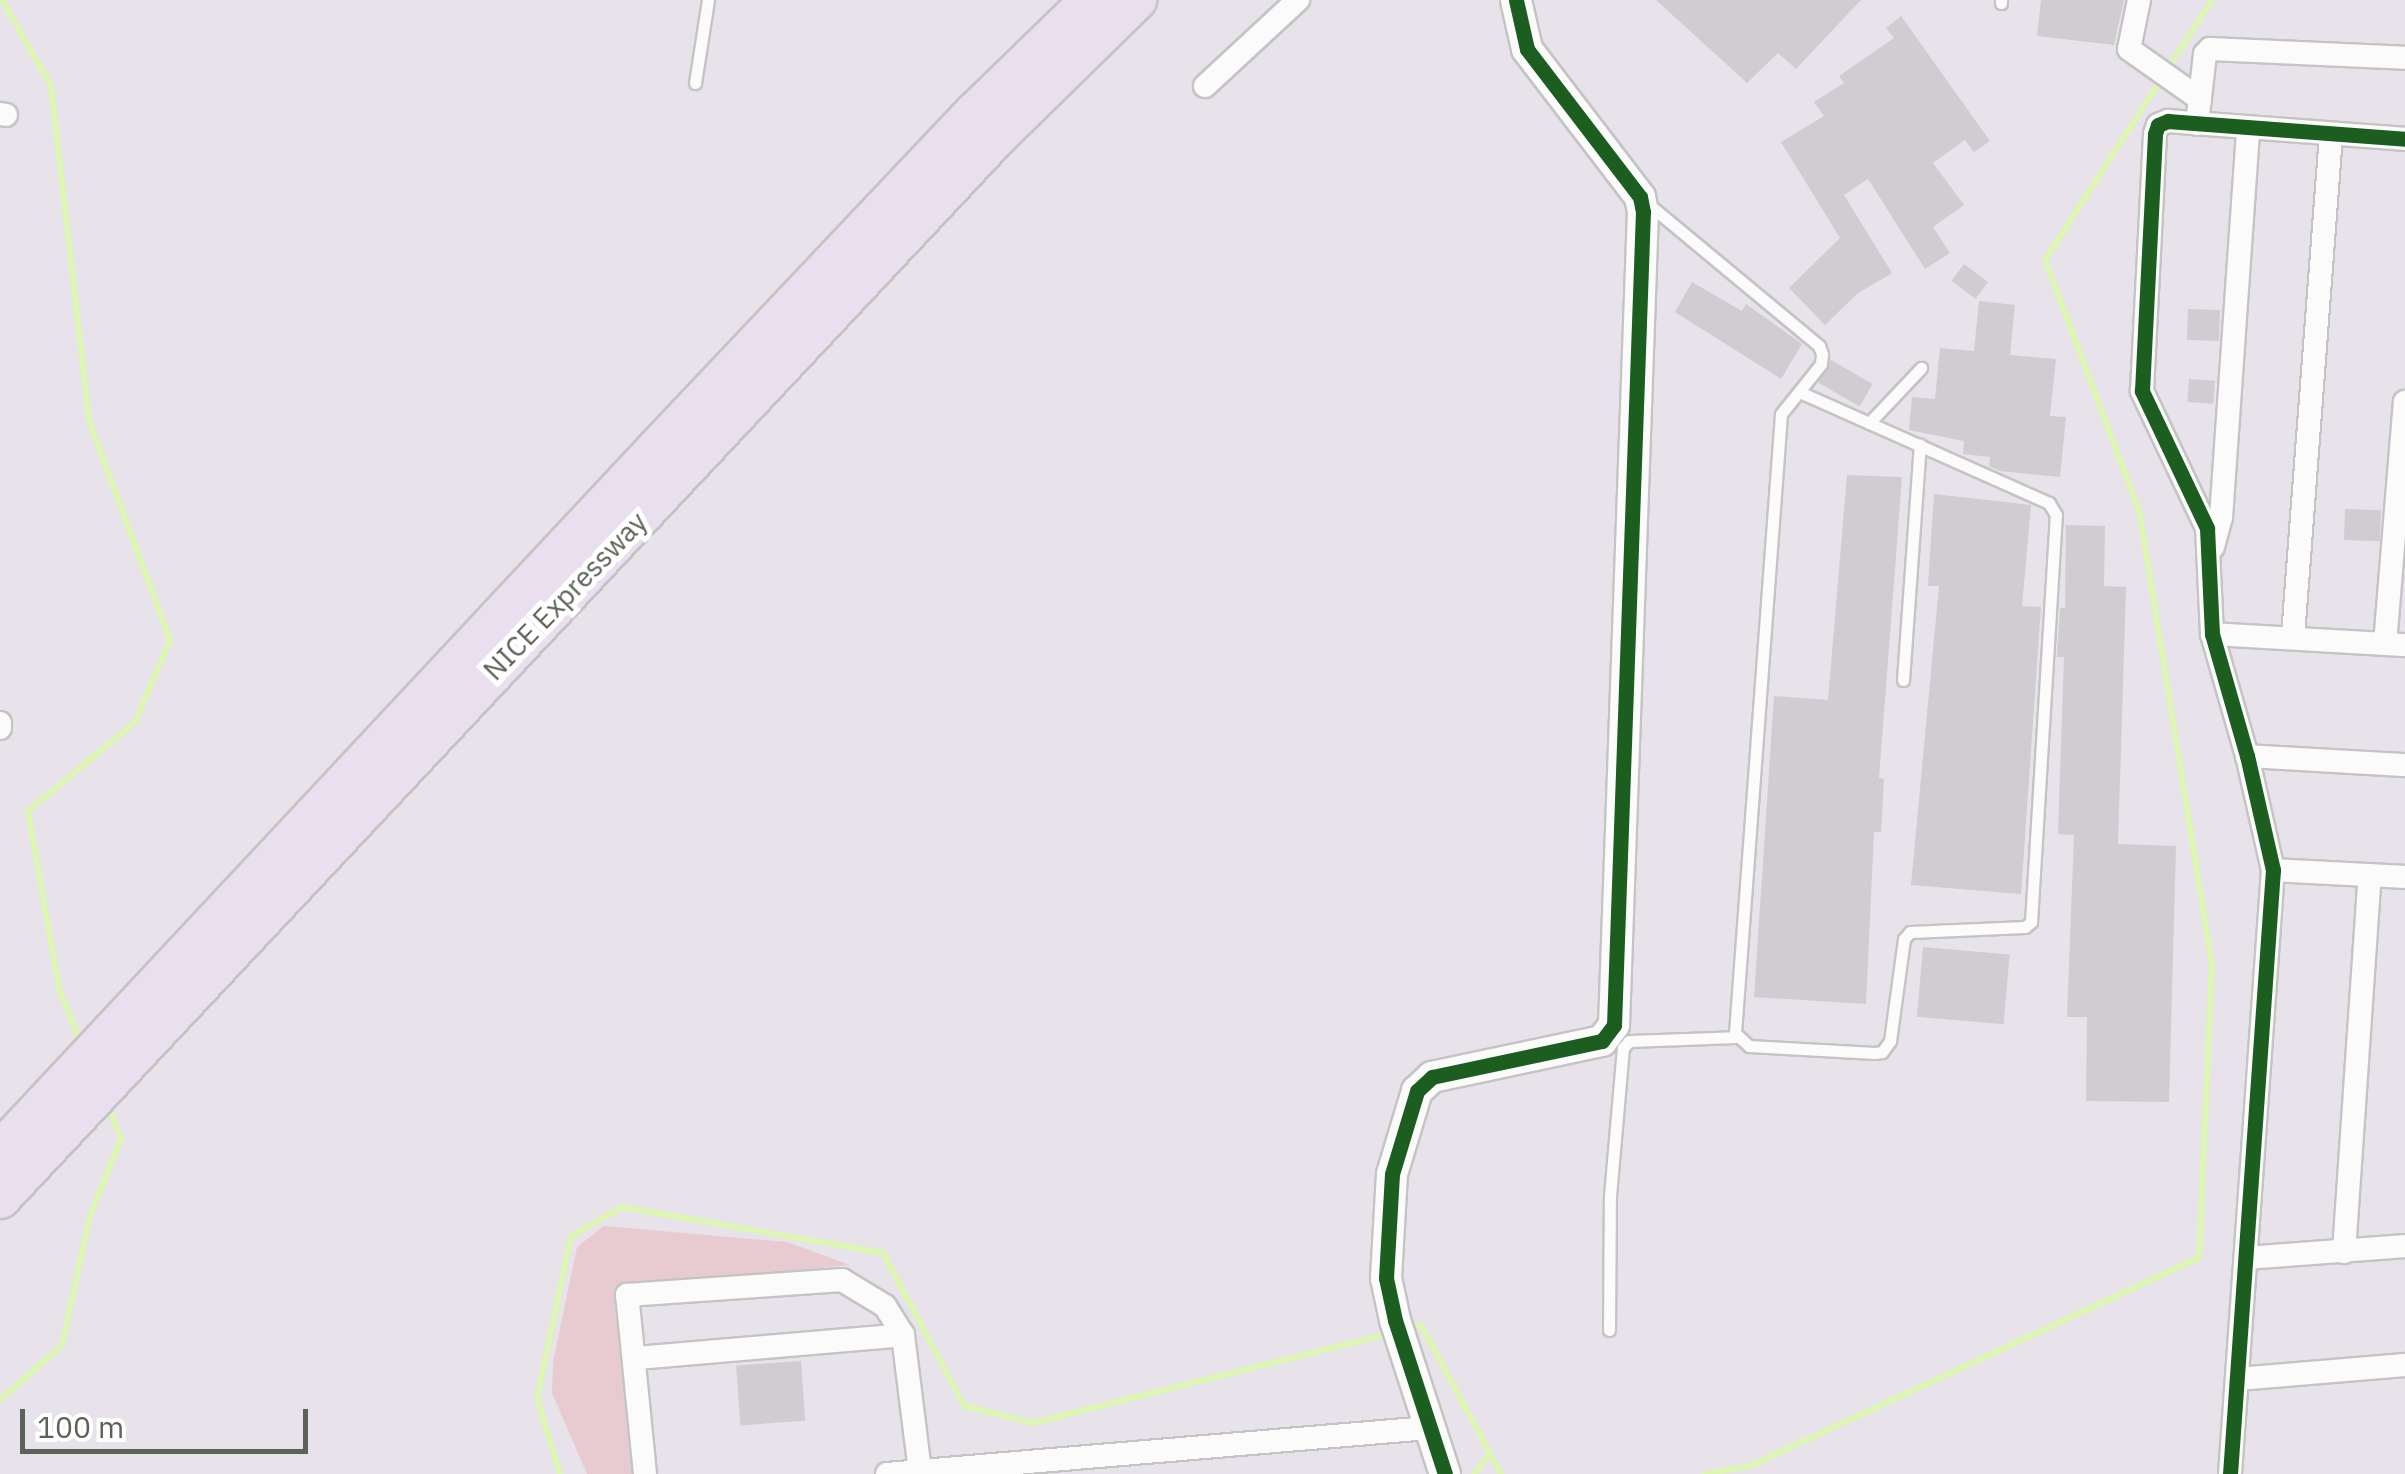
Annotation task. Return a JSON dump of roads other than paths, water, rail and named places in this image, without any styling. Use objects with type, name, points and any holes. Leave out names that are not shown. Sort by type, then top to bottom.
[{"type":"highway","name":"NICE Expressway","points":[[121,1046],[656,450],[975,113],[1091,0]]},
{"type":"highway","name":"NICE Expressway","points":[[0,1198],[78,1092],[121,1046],[994,139],[1136,0]]},
{"type":"highway","name":"NICE Expressway","points":[[0,1152],[78,1092]]},
{"type":"street","points":[[1205,86],[1298,0]]},
{"type":"street","points":[[1445,1474],[1395,1320],[1385,1264],[1392,1174],[1419,1086],[1432,1077],[1602,1041],[1614,1024],[1643,221],[1640,197],[1527,50],[1516,0]]},
{"type":"street","points":[[2140,0],[2128,48],[2200,100]]},
{"type":"street","points":[[2196,124],[2205,54],[2210,49],[2405,58]]},
{"type":"street","points":[[2230,1474],[2273,870],[2248,756],[2212,634],[2206,524],[2141,386],[2156,128],[2162,122],[2405,139]]},
{"type":"street","points":[[2209,560],[2220,524],[2248,129]]},
{"type":"street","points":[[2293,636],[2330,135]]},
{"type":"street","points":[[2212,634],[2395,644],[2405,402]]},
{"type":"street","points":[[2248,756],[2405,765]]},
{"type":"street","points":[[2273,870],[2405,877]]},
{"type":"street","points":[[2344,1252],[2370,874]]},
{"type":"street","points":[[2248,1258],[2405,1246]]},
{"type":"street","points":[[645,1474],[627,1296],[842,1280],[885,1306],[903,1335],[920,1471]]},
{"type":"street","points":[[636,1358],[903,1335]]},
{"type":"street","points":[[2237,1379],[2405,1365]]},
{"type":"street","points":[[888,1474],[1428,1428]]},
{"type":"lane","points":[[695,83],[708,0]]},
{"type":"lane","points":[[1640,197],[1819,346],[1822,364],[1781,414],[1736,1036]]},
{"type":"lane","points":[[1870,423],[1921,368]]},
{"type":"lane","points":[[1609,1330],[1610,1196],[1623,1048],[1629,1041],[1736,1036],[1749,1046],[1882,1052],[1890,1042],[1904,939],[1910,932],[2025,928],[2032,920],[2055,510],[2050,503],[1800,392]]},
{"type":"lane","points":[[1903,680],[1920,445]]},
{"type":"waterway","points":[[2,0],[51,86],[89,421],[170,640],[135,722],[28,811],[59,989],[81,1043]]},
{"type":"waterway","points":[[1704,1474],[1750,1466],[2199,1258],[2212,965],[2139,511],[2045,260],[2212,0]]},
{"type":"waterway","points":[[0,1400],[62,1345],[90,1216],[121,1138],[107,1105]]},
{"type":"waterway","points":[[560,1474],[537,1398],[571,1236],[622,1207],[883,1253],[964,1406],[1033,1423],[1390,1333]]},
{"type":"waterway","points":[[1407,1329],[1421,1325],[1501,1474]]},
{"type":"waterway","points":[[1474,1474],[1490,1453]]}]
